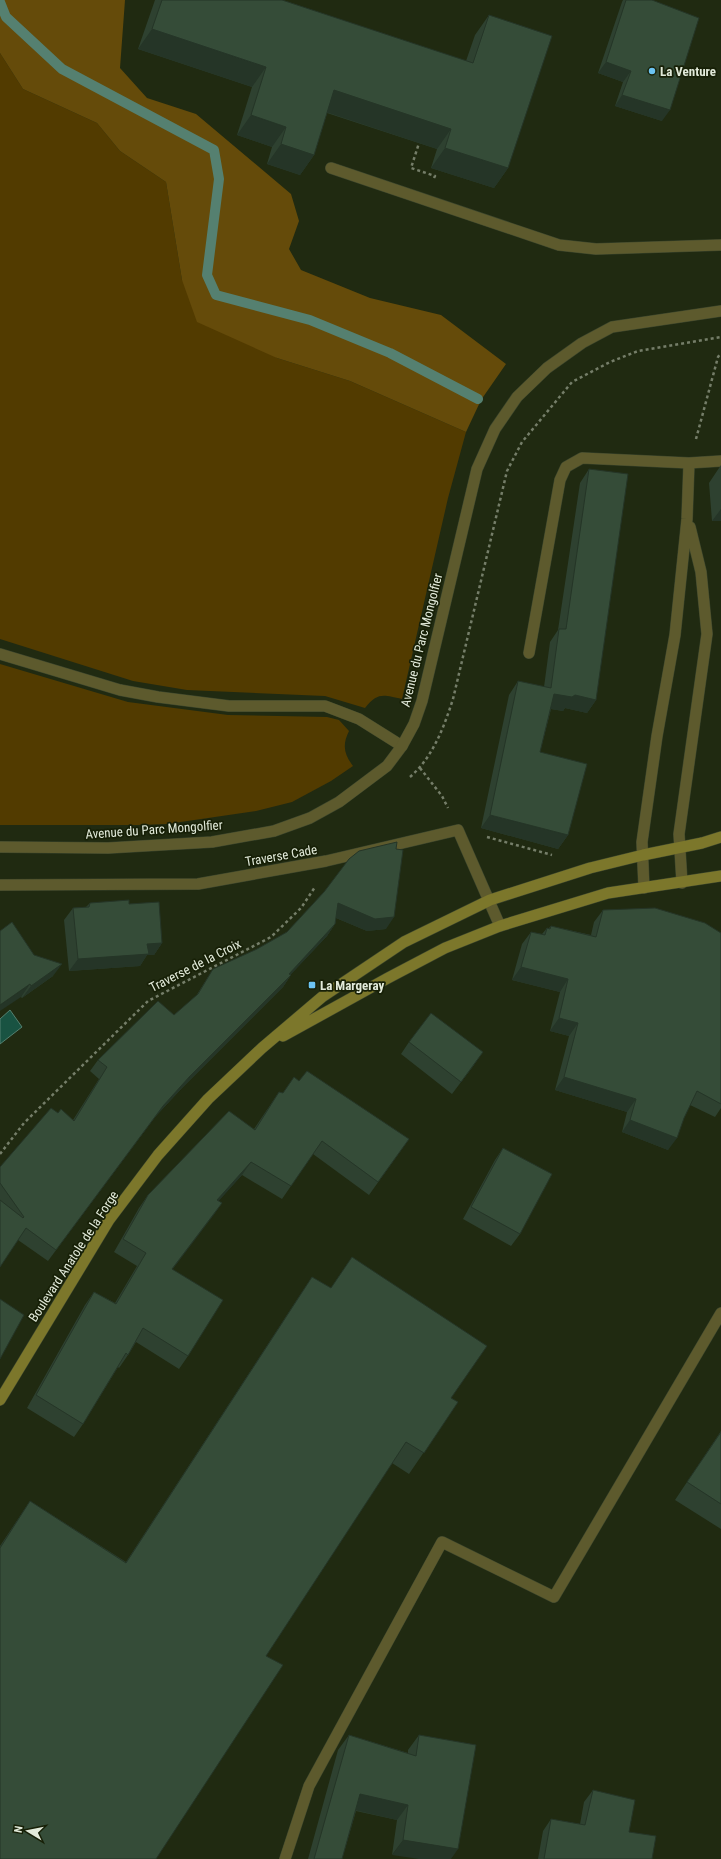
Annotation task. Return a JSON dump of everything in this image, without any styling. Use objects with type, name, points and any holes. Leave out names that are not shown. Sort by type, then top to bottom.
[{"type":"main road","name":"Boulevard Anatole de la Forge","points":[[0,1400],[109,1220],[158,1155],[208,1099],[262,1048],[322,997],[404,942],[490,900],[590,868],[721,837]]},
{"type":"main road","name":"Boulevard Anatole de la Forge","points":[[262,1048],[445,948],[500,926],[608,893],[721,876]]},
{"type":"street","points":[[331,168],[559,245],[596,249],[721,245]]},
{"type":"street","name":"Avenue du Parc Mongolfier","points":[[0,847],[108,848],[212,842],[274,831],[310,818],[339,802],[387,766],[402,746],[414,724],[422,701],[478,469],[495,429],[517,396],[547,368],[582,343],[612,327],[721,311]]},
{"type":"street","points":[[529,653],[560,480],[566,467],[582,458],[689,463],[721,461]]},
{"type":"street","points":[[644,888],[642,842],[657,736],[675,635],[688,519],[689,463]]},
{"type":"street","points":[[682,883],[679,834],[707,634],[701,572],[688,519]]},
{"type":"street","points":[[0,654],[120,690],[158,697],[229,706],[325,706],[359,719],[402,746]]},
{"type":"street","points":[[458,830],[490,900],[500,926]]},
{"type":"street","name":"Traverse Cade","points":[[0,885],[198,884],[326,861],[458,830]]},
{"type":"street","points":[[285,1859],[309,1786],[442,1542],[554,1597],[721,1314]]},
{"type":"path","points":[[421,138],[411,168],[435,176]]},
{"type":"path","points":[[387,766],[404,782],[420,768],[442,732],[453,699],[507,471],[522,442],[572,382],[597,368],[638,351],[721,337]]},
{"type":"path","points":[[689,463],[718,357],[721,353]]},
{"type":"path","points":[[420,768],[442,796],[458,830],[555,856]]},
{"type":"path","name":"Traverse de la Croix","points":[[0,1154],[24,1123],[148,1001],[270,937],[301,908],[323,875],[326,861]]},
{"type":"shaded area","points":[[0,0],[125,0],[120,68],[147,98],[196,114],[291,194],[299,221],[289,249],[301,270],[370,298],[441,315],[506,364],[481,400],[466,432],[350,381],[277,358],[197,322],[182,280],[166,182],[120,151],[97,123],[23,89],[0,53]]},
{"type":"shaded area","points":[[0,53],[23,89],[97,123],[120,151],[166,182],[182,280],[277,358],[350,381],[466,432],[448,498],[402,699],[390,696],[381,696],[374,699],[365,708],[325,696],[187,690],[133,681],[0,639]]},
{"type":"shaded area","points":[[0,664],[128,702],[228,715],[327,717],[339,720],[349,731],[345,741],[345,749],[353,766],[331,781],[292,802],[256,811],[167,824],[0,825]]},
{"type":"shaded area","points":[[10,1010],[22,1027],[0,1044],[0,1019]]},
{"type":"building","points":[[162,0],[282,0],[473,63],[489,15],[552,36],[508,168],[445,148],[451,129],[334,90],[314,155],[281,144],[286,127],[251,115],[266,67],[152,29]]},
{"type":"building","points":[[626,0],[652,0],[699,18],[670,110],[622,95],[631,71],[606,62]]},
{"type":"building","points":[[589,469],[628,474],[596,700],[575,695],[572,697],[554,694],[540,752],[587,764],[568,835],[490,815],[518,681],[551,688],[559,629],[566,629]]},
{"type":"building","points":[[397,842],[396,849],[403,850],[394,917],[375,919],[338,903],[335,924],[289,974],[291,975],[190,1076],[163,1106],[56,1250],[26,1228],[0,1267],[0,1200],[23,1218],[24,1217],[0,1183],[0,1167],[51,1108],[58,1113],[61,1109],[74,1121],[107,1067],[98,1060],[158,1001],[174,1015],[198,994],[213,969],[257,949],[287,932],[324,892],[349,859],[359,851]]},
{"type":"building","points":[[129,900],[129,904],[159,902],[162,943],[147,944],[149,954],[78,959],[73,908],[89,907],[90,903]]},
{"type":"building","points":[[655,908],[705,923],[721,933],[721,1104],[697,1091],[684,1118],[677,1138],[630,1120],[636,1099],[564,1077],[578,1023],[559,1018],[568,979],[521,967],[531,932],[545,935],[547,928],[550,929],[551,926],[596,937],[603,910]]},
{"type":"building","points":[[12,922],[34,955],[62,964],[31,986],[30,984],[0,1005],[0,931]]},
{"type":"building","points":[[431,1013],[483,1052],[461,1082],[409,1042]]},
{"type":"building","points":[[307,1071],[409,1139],[378,1182],[322,1141],[291,1186],[251,1162],[217,1200],[222,1203],[172,1269],[223,1300],[188,1356],[143,1328],[128,1355],[126,1353],[83,1424],[36,1395],[94,1292],[116,1304],[146,1253],[123,1239],[148,1195],[229,1111],[255,1130],[279,1092],[283,1093],[294,1077],[299,1081]]},
{"type":"building","points":[[503,1148],[552,1174],[520,1234],[471,1207]]},
{"type":"building","points":[[352,1257],[487,1346],[451,1398],[458,1402],[424,1453],[406,1442],[266,1656],[283,1665],[156,1859],[0,1859],[0,1548],[30,1501],[126,1563],[312,1277],[331,1288]]},
{"type":"building","points":[[0,1299],[24,1315],[0,1359]]},
{"type":"building","points":[[721,1432],[721,1504],[687,1482]]},
{"type":"building","points":[[349,1735],[416,1756],[419,1735],[476,1745],[458,1849],[403,1840],[408,1805],[360,1794],[342,1859],[314,1859]]},
{"type":"building","points":[[593,1790],[635,1800],[629,1832],[656,1836],[652,1859],[544,1859],[551,1819],[585,1825]]},
{"type":"waterway","points":[[0,2],[6,17],[62,69],[214,150],[219,179],[207,275],[216,295],[310,320],[390,353],[478,399]]},
{"type":"place","name":"La Venture","points":[[652,71]]},
{"type":"place","name":"La Margeray","points":[[312,985]]}]
